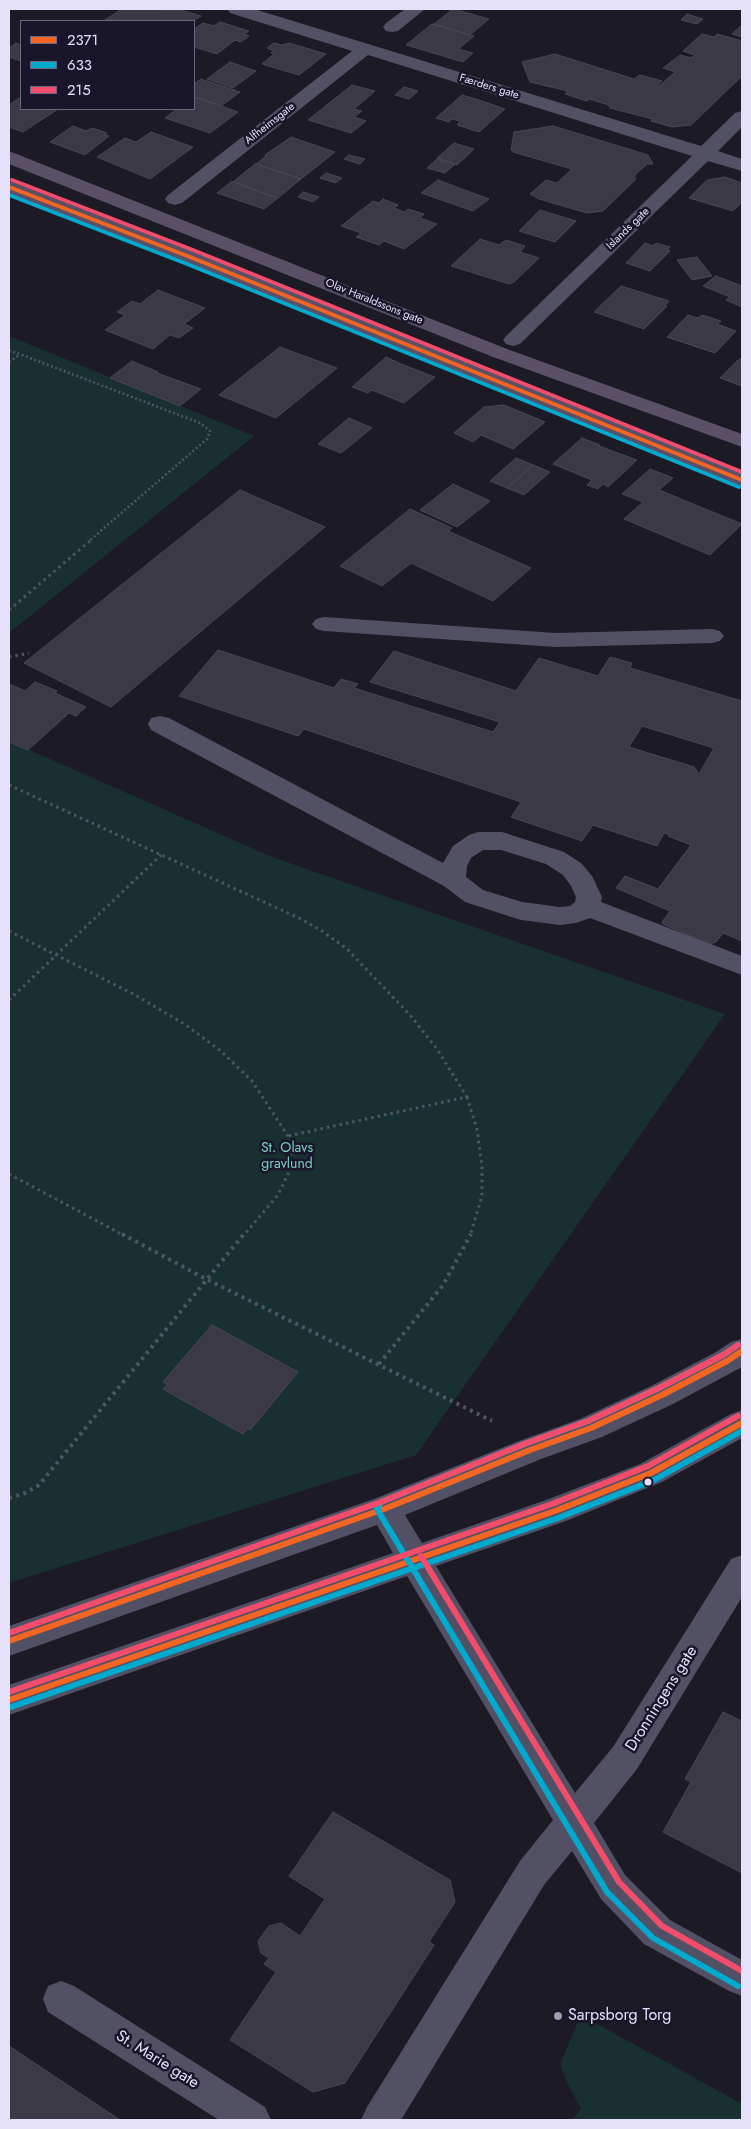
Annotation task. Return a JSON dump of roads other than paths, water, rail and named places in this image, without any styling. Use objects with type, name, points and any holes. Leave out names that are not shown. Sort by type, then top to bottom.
[{"type":"main road","name":"Olav Haraldssons gate","points":[[9,157],[500,353],[742,441]]},
{"type":"main road","points":[[9,187],[199,261],[742,480]]},
{"type":"street","name":"Færders gate","points":[[236,9],[742,165]]},
{"type":"street","points":[[392,28],[416,9]]},
{"type":"street","name":"Alfheimsgate","points":[[175,198],[365,49]]},
{"type":"street","name":"Islands gate","points":[[513,340],[742,117]]},
{"type":"street","points":[[324,624],[556,640],[712,636]]},
{"type":"street","points":[[160,724],[453,880],[474,896],[521,911],[560,916],[576,914],[588,907]]},
{"type":"street","points":[[453,880],[454,866],[462,852],[478,841],[502,841],[555,858],[572,869],[583,882],[589,897],[588,907]]},
{"type":"street","points":[[588,907],[742,966]]},
{"type":"street","points":[[9,1641],[384,1509],[530,1450],[591,1428],[686,1382],[742,1351]]},
{"type":"street","points":[[9,1700],[555,1510],[652,1473],[742,1423]]},
{"type":"street","points":[[384,1509],[613,1887],[657,1932],[742,1978]]},
{"type":"street","name":"Dronningens gate","points":[[380,2120],[532,1873],[625,1758],[742,1569]]},
{"type":"street","name":"St. Marie gate","points":[[61,1999],[252,2120]]},
{"type":"place","name":"Sarpsborg Torg","points":[[558,2016]]},
{"type":"park label","name":"St. Olavs gravlund","points":[[287,1158]]}]
